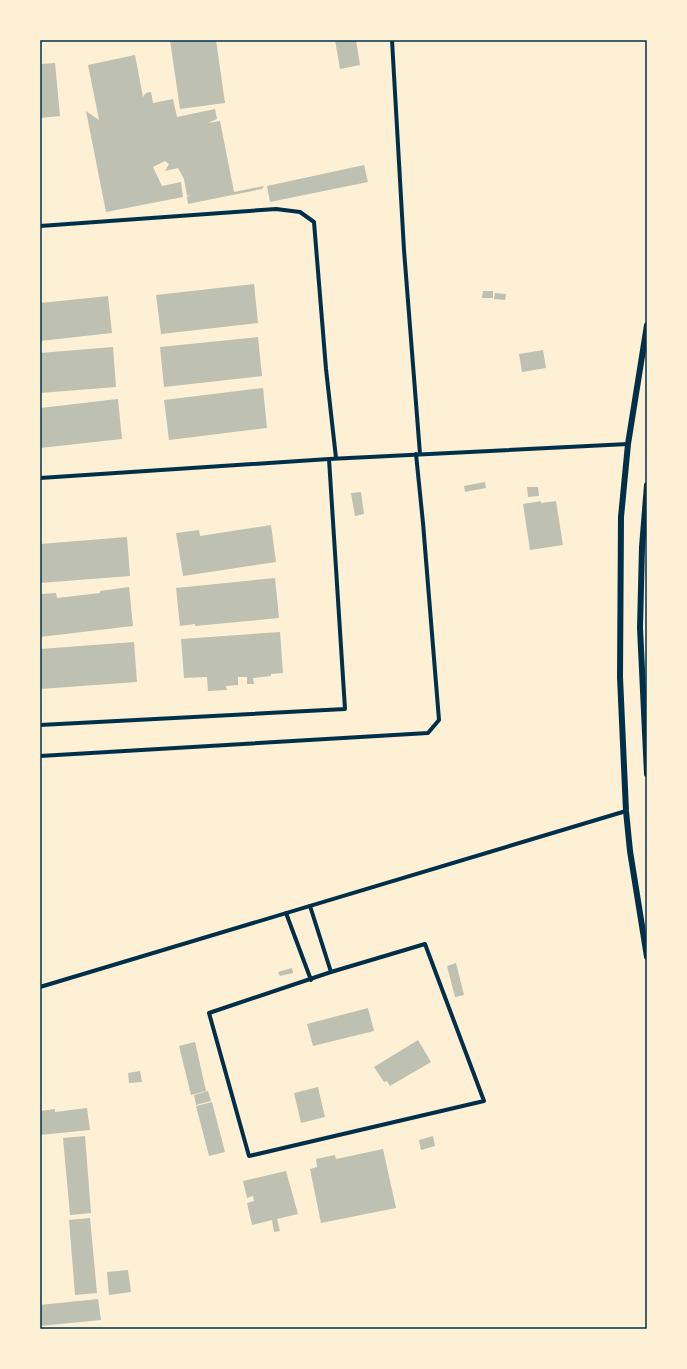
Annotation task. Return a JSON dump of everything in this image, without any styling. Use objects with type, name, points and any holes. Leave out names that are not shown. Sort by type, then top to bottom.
[{"type":"street","points":[[40,756],[428,733],[439,720],[418,454],[392,40]]},
{"type":"street","points":[[40,226],[276,209],[300,212],[314,222],[326,369],[336,458]]},
{"type":"street","points":[[647,325],[628,444],[621,517],[620,616],[620,677],[626,811],[630,850],[647,958]]},
{"type":"street","points":[[40,478],[336,458],[628,444]]},
{"type":"street","points":[[40,725],[345,709],[329,459]]},
{"type":"street","points":[[647,484],[642,547],[640,628],[647,774]]},
{"type":"street","points":[[40,987],[626,811]]},
{"type":"street","points":[[310,906],[331,972]]},
{"type":"street","points":[[286,913],[311,980]]},
{"type":"street","points":[[425,944],[484,1101],[249,1156],[209,1013],[311,980],[331,972],[425,944]]},
{"type":"building","points":[[170,40],[216,40],[225,103],[180,109]]},
{"type":"building","points":[[335,40],[356,40],[360,65],[340,69]]},
{"type":"building","points":[[135,55],[143,97],[146,93],[151,92],[153,103],[173,99],[177,117],[215,109],[217,119],[208,123],[220,121],[234,192],[264,186],[262,189],[188,204],[187,197],[191,195],[187,196],[184,179],[178,168],[165,171],[169,164],[165,161],[153,167],[162,186],[181,182],[183,197],[106,212],[86,111],[99,120],[88,65]]},
{"type":"building","points":[[55,63],[60,116],[40,118],[40,64]]},
{"type":"building","points":[[364,165],[368,182],[270,202],[267,186]]},
{"type":"building","points":[[254,284],[258,323],[161,334],[156,295]]},
{"type":"building","points":[[483,291],[493,291],[493,298],[482,298]]},
{"type":"building","points":[[495,293],[506,294],[505,300],[494,299]]},
{"type":"building","points":[[108,296],[112,333],[40,341],[40,303]]},
{"type":"building","points":[[258,337],[262,376],[164,387],[160,347]]},
{"type":"building","points":[[113,347],[116,387],[40,393],[40,353]]},
{"type":"building","points":[[543,350],[546,368],[522,372],[519,354]]},
{"type":"building","points":[[263,388],[267,428],[169,440],[164,400]]},
{"type":"building","points":[[118,399],[122,439],[40,448],[40,408]]},
{"type":"building","points":[[485,482],[486,488],[465,492],[464,486]]},
{"type":"building","points":[[527,487],[538,487],[539,496],[528,497]]},
{"type":"building","points":[[361,492],[364,514],[355,516],[351,493]]},
{"type":"building","points":[[541,501],[541,503],[556,501],[563,545],[530,550],[523,504]]},
{"type":"building","points":[[271,525],[276,562],[183,576],[176,533],[199,530],[200,536]]},
{"type":"building","points":[[127,537],[130,576],[40,583],[40,544]]},
{"type":"building","points":[[275,578],[279,618],[195,626],[195,624],[180,626],[176,588]]},
{"type":"building","points":[[129,587],[133,626],[40,637],[40,594],[56,593],[57,598],[100,593],[100,591]]},
{"type":"building","points":[[280,632],[283,673],[253,678],[254,684],[247,684],[247,677],[238,677],[238,685],[226,686],[227,690],[208,691],[207,677],[184,678],[181,639]]},
{"type":"building","points":[[134,642],[137,682],[40,689],[40,649]]},
{"type":"building","points":[[456,963],[464,995],[455,997],[447,966]]},
{"type":"building","points":[[292,968],[293,973],[280,976],[278,972]]},
{"type":"building","points":[[368,1008],[374,1031],[313,1046],[307,1024]]},
{"type":"building","points":[[418,1040],[431,1062],[390,1086],[387,1081],[384,1082],[374,1067]]},
{"type":"building","points":[[195,1042],[206,1091],[191,1095],[179,1046]]},
{"type":"building","points":[[140,1071],[142,1082],[129,1083],[128,1073]]},
{"type":"building","points":[[318,1087],[325,1117],[301,1123],[294,1093]]},
{"type":"building","points":[[208,1091],[211,1101],[196,1105],[194,1095]]},
{"type":"building","points":[[212,1102],[225,1152],[209,1156],[196,1106]]},
{"type":"building","points":[[87,1108],[90,1130],[40,1135],[40,1111],[55,1109],[55,1112]]},
{"type":"building","points":[[85,1136],[91,1213],[70,1215],[63,1138]]},
{"type":"building","points":[[433,1136],[435,1146],[421,1150],[419,1140]]},
{"type":"building","points":[[383,1149],[396,1208],[321,1223],[310,1169],[317,1167],[316,1159],[335,1155],[336,1159]]},
{"type":"building","points":[[286,1171],[298,1214],[277,1219],[280,1231],[274,1232],[272,1220],[252,1225],[247,1203],[254,1201],[253,1196],[247,1198],[243,1181]]},
{"type":"building","points":[[90,1218],[97,1293],[75,1295],[69,1220]]},
{"type":"building","points":[[128,1270],[131,1292],[109,1295],[107,1272]]},
{"type":"building","points":[[98,1299],[101,1320],[40,1326],[40,1305]]}]
